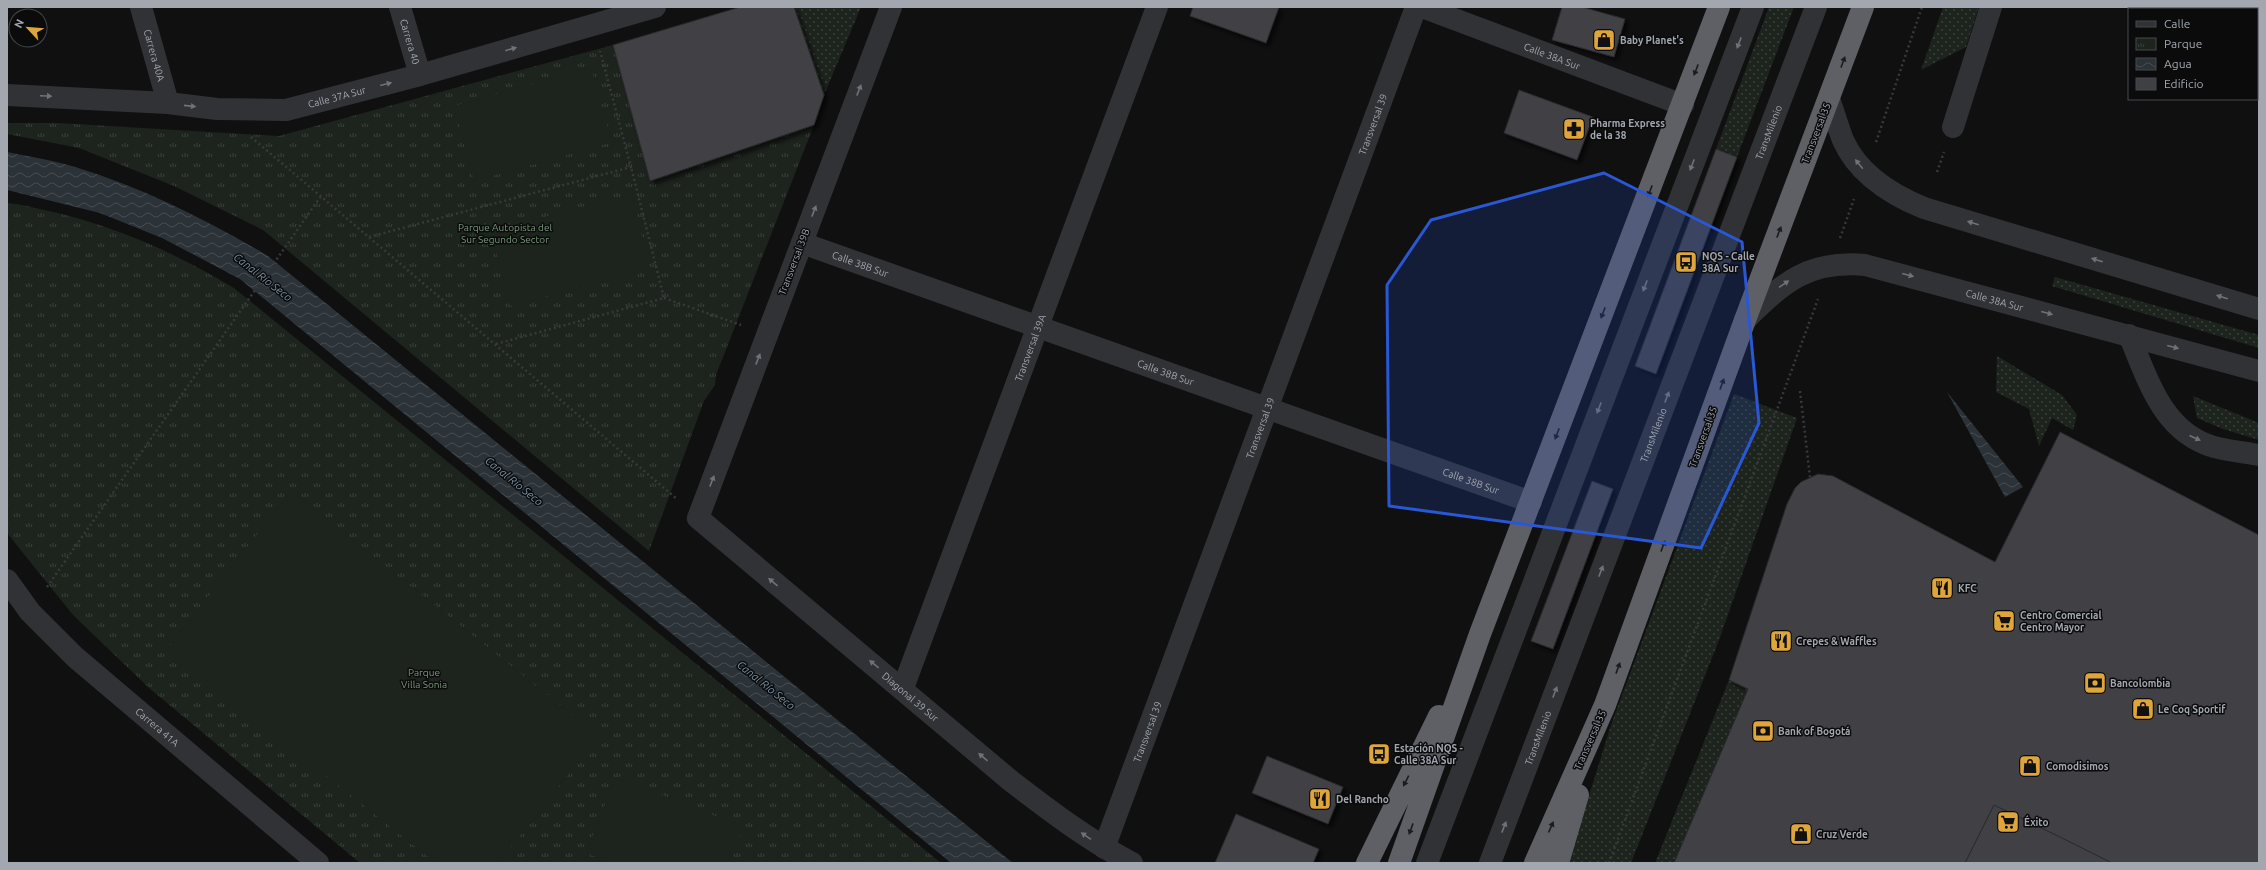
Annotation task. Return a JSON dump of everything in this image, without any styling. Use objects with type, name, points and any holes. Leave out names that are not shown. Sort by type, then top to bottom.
[{"type":"highway","points":[[1399,863],[1480,634],[1683,105],[1719,7]]},
{"type":"highway","name":"Transversal 35","points":[[1535,863],[1605,705],[1745,320],[1830,99],[1863,7]]},
{"type":"highway","points":[[1366,863],[1480,634]]},
{"type":"highway","points":[[1558,863],[1605,705]]},
{"type":"street","name":"Carrera 40A","points":[[141,7],[168,103]]},
{"type":"street","name":"Carrera 40","points":[[400,7],[420,75]]},
{"type":"street","name":"Calle 37A Sur","points":[[7,95],[168,103],[217,109],[286,110],[420,75],[655,7]]},
{"type":"street","name":"Transversal 39B","points":[[698,518],[890,7]]},
{"type":"street","name":"Transversal 39A","points":[[903,688],[1157,7]]},
{"type":"street","name":"Transversal 39","points":[[1104,848],[1416,7]]},
{"type":"street","name":"Calle 38A Sur","points":[[1422,7],[1683,105]]},
{"type":"street","points":[[1426,863],[1753,7]]},
{"type":"street","name":"TransMilenio","points":[[1490,863],[1816,7]]},
{"type":"street","points":[[1953,127],[1991,7]]},
{"type":"street","points":[[1830,99],[1844,141],[1854,158],[1876,181],[1902,199],[1924,208],[2259,309]]},
{"type":"street","name":"Calle 38B Sur","points":[[802,243],[1531,502]]},
{"type":"street","name":"Calle 38A Sur","points":[[1745,320],[1776,290],[1797,275],[1830,265],[1865,265],[1901,273],[2259,371]]},
{"type":"street","points":[[2129,335],[2165,414],[2188,436],[2213,446],[2259,455]]},
{"type":"street","name":"Diagonal 39 Sur","points":[[698,518],[903,688],[1011,781],[1057,817],[1104,848],[1132,863]]},
{"type":"street","name":"Carrera 41A","points":[[7,580],[30,612],[75,658],[318,863]]},
{"type":"path","points":[[1874,146],[1922,7]]},
{"type":"path","points":[[593,25],[664,298]]},
{"type":"path","points":[[217,109],[496,344],[698,518]]},
{"type":"path","points":[[368,237],[630,167]]},
{"type":"path","points":[[30,612],[320,196]]},
{"type":"path","points":[[496,344],[664,298],[767,335]]},
{"type":"path","points":[[1609,863],[1786,386]]},
{"type":"path","points":[[1800,391],[1810,477]]},
{"type":"highlighted area","points":[[1604,173],[1742,242],[1759,423],[1701,548],[1389,506],[1387,285],[1431,220]]},
{"type":"green space","points":[[794,7],[861,7],[824,95]]},
{"type":"green space","points":[[1769,7],[1794,7],[1737,157],[1716,149]]},
{"type":"green space","points":[[1943,7],[1979,7],[1966,47],[1921,70]]},
{"type":"green space","name":"Parque Autopista del Sur Segundo Sector","points":[[613,45],[650,181],[814,125],[716,375],[715,385],[704,401],[649,551],[263,230],[174,186],[79,148],[7,134],[7,123],[58,123],[279,136]]},
{"type":"green space","points":[[591,67],[612,142],[474,181],[454,106]]},
{"type":"green space","points":[[631,194],[650,269],[510,306],[491,231]]},
{"type":"green space","name":"Parque Villa Sonia","points":[[7,203],[28,206],[98,224],[167,252],[234,288],[941,863],[360,863],[149,688],[73,615],[7,533]]},
{"type":"green space","points":[[2055,277],[2259,335],[2259,348],[2052,286]]},
{"type":"green space","points":[[1997,356],[2062,395],[2077,415],[2073,430],[2052,418],[2039,446],[2029,409],[1996,392]]},
{"type":"green space","points":[[1734,394],[1797,418],[1719,640],[1631,863],[1568,863],[1612,722]]},
{"type":"green space","points":[[2193,396],[2259,423],[2259,440],[2223,429],[2197,418]]},
{"type":"green space","points":[[291,491],[599,736],[498,863],[436,863],[167,649]]},
{"type":"green space","points":[[1729,680],[1748,689],[1674,863],[1655,863]]},
{"type":"green space","points":[[616,777],[743,827],[729,863],[612,863],[586,853]]},
{"type":"water","name":"Canal Río Seco","points":[[7,152],[50,160],[101,175],[174,206],[222,230],[268,256],[1013,863],[951,863],[240,279],[162,238],[100,213],[7,190]]},
{"type":"water","points":[[1947,392],[2023,487],[2005,497]]},
{"type":"building","points":[[740,7],[794,7],[824,95],[814,125],[650,181],[613,45]]},
{"type":"building","points":[[1193,7],[1279,7],[1266,43],[1190,16]]},
{"type":"building","points":[[1562,7],[1582,7],[1625,19],[1614,57],[1552,40]]},
{"type":"building","points":[[1519,90],[1593,117],[1577,160],[1504,133]]},
{"type":"building","name":"NQS - Calle 38A Sur","points":[[1716,149],[1737,157],[1656,374],[1635,366]]},
{"type":"building","name":"Centro Comercial Centro Mayor","points":[[2060,432],[2259,535],[2259,863],[1674,863],[1748,689],[1729,680],[1787,504],[1795,488],[1801,482],[1818,474],[1833,476],[1995,562]]},
{"type":"building","points":[[1592,481],[1613,489],[1553,649],[1531,641]]},
{"type":"building","points":[[1267,756],[1343,787],[1328,824],[1252,793]]},
{"type":"building","name":"Éxito","points":[[1994,805],[2066,840],[2112,863],[1965,863]]},
{"type":"building","points":[[1236,814],[1319,849],[1313,863],[1215,863]]},
{"type":"place","name":"Baby Planet's","points":[[1604,40]]},
{"type":"place","name":"Pharma Express de la 38","points":[[1574,129]]},
{"type":"place","name":"NQS - Calle 38A Sur","points":[[1686,262]]},
{"type":"place","name":"KFC","points":[[1942,588]]},
{"type":"place","name":"Centro Comercial Centro Mayor","points":[[2004,621]]},
{"type":"place","name":"Crepes & Waffles","points":[[1781,641]]},
{"type":"place","name":"Bancolombia","points":[[2095,683]]},
{"type":"place","name":"Le Coq Sportif","points":[[2143,709]]},
{"type":"place","name":"Bank of Bogotá","points":[[1763,731]]},
{"type":"place","name":"Estación NQS - Calle 38A Sur","points":[[1379,754]]},
{"type":"place","name":"Comodisimos","points":[[2030,766]]},
{"type":"place","name":"Del Rancho","points":[[1320,799]]},
{"type":"place","name":"Éxito","points":[[2008,822]]},
{"type":"place","name":"Cruz Verde","points":[[1801,834]]}]
